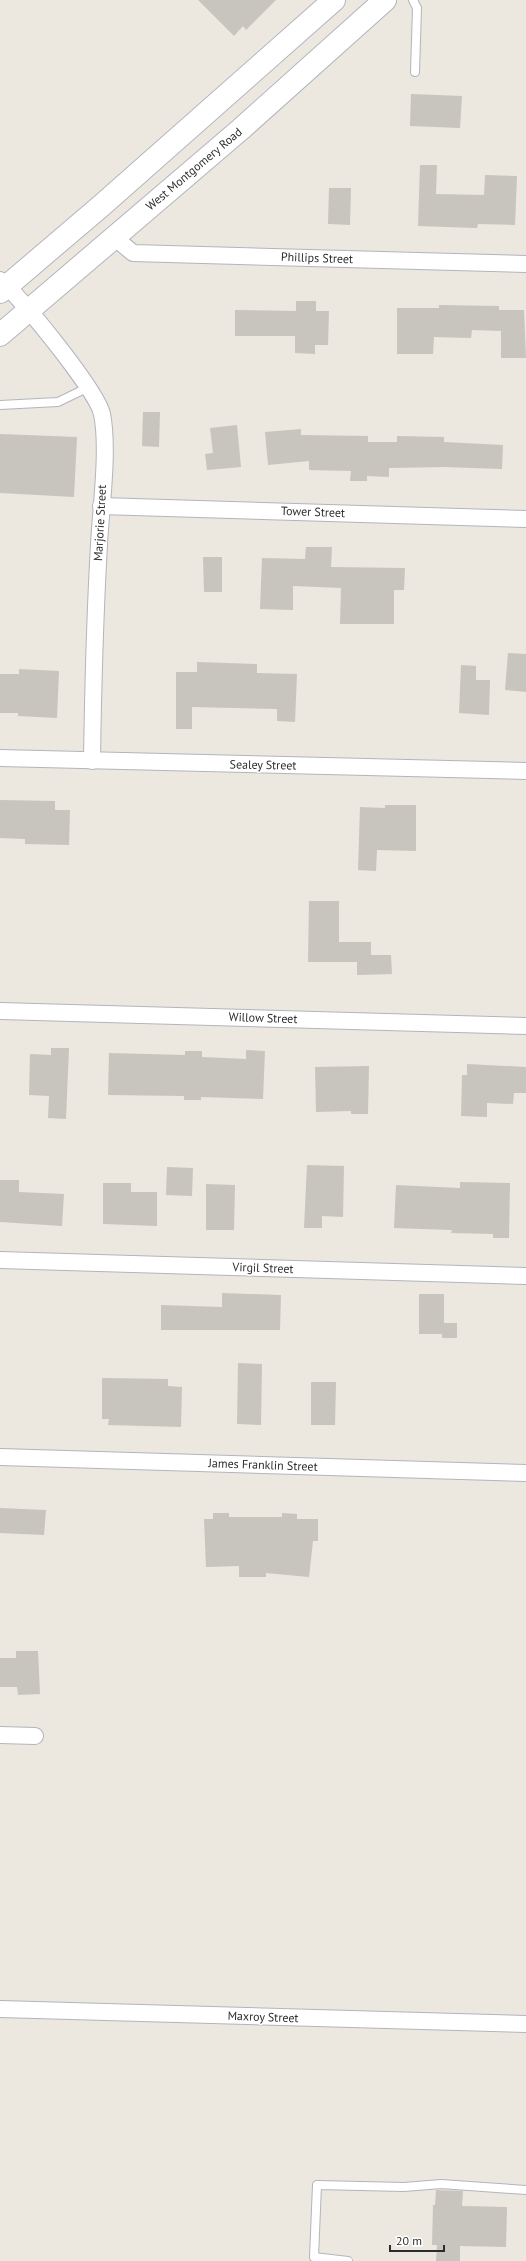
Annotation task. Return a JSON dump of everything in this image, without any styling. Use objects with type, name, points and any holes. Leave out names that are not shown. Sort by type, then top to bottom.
[{"type":"main road","points":[[2,286],[216,104],[334,0]]},
{"type":"main road","name":"West Montgomery Road","points":[[0,335],[241,129],[385,0]]},
{"type":"main road","points":[[216,104],[241,129]]},
{"type":"street","name":"Phillips Street","points":[[114,238],[133,253],[526,264]]},
{"type":"street","points":[[2,286],[28,310]]},
{"type":"street","name":"Marjorie Street","points":[[28,310],[89,387],[102,413],[104,449],[93,640],[92,761]]},
{"type":"street","name":"Tower Street","points":[[101,506],[526,519]]},
{"type":"street","name":"Sealey Street","points":[[0,758],[526,771]]},
{"type":"street","name":"Willow Street","points":[[0,1011],[526,1026]]},
{"type":"street","name":"Virgil Street","points":[[0,1260],[526,1276]]},
{"type":"street","name":"James Franklin Street","points":[[0,1457],[526,1473]]},
{"type":"street","points":[[0,1735],[35,1736]]},
{"type":"street","name":"Maxroy Street","points":[[0,2009],[526,2024]]},
{"type":"lane","points":[[413,0],[417,8],[416,72]]},
{"type":"lane","points":[[0,405],[58,402],[89,387]]},
{"type":"lane","points":[[348,2261],[314,2257],[317,2185],[404,2187],[441,2184],[526,2190]]},
{"type":"building","points":[[198,0],[276,0],[246,30],[243,26],[234,36]]},
{"type":"building","points":[[411,94],[462,96],[460,128],[410,126]]},
{"type":"building","points":[[420,165],[437,165],[436,194],[484,195],[485,175],[517,176],[515,225],[478,224],[477,228],[418,226]]},
{"type":"building","points":[[329,188],[351,188],[350,225],[328,224]]},
{"type":"building","points":[[296,301],[316,301],[316,311],[329,311],[328,345],[315,345],[315,354],[295,353],[295,336],[235,336],[235,310],[296,311]]},
{"type":"building","points":[[439,305],[499,306],[499,310],[524,310],[526,358],[501,358],[501,331],[472,330],[471,338],[434,337],[433,354],[397,354],[397,308],[439,308]]},
{"type":"building","points":[[143,412],[160,412],[159,447],[142,446]]},
{"type":"building","points":[[237,425],[241,467],[207,470],[205,454],[213,453],[210,428]]},
{"type":"building","points":[[301,429],[301,435],[368,436],[368,442],[397,442],[397,436],[444,437],[444,442],[503,445],[502,469],[444,467],[389,468],[389,477],[367,476],[367,481],[350,481],[351,471],[309,470],[309,461],[268,465],[265,432]]},
{"type":"building","points":[[0,434],[77,437],[74,497],[0,493]]},
{"type":"building","points":[[306,547],[332,547],[331,567],[405,568],[404,590],[394,590],[394,624],[340,624],[341,588],[293,586],[293,610],[260,609],[262,558],[305,559]]},
{"type":"building","points":[[203,557],[222,557],[222,592],[204,592]]},
{"type":"building","points":[[508,653],[526,654],[526,692],[505,690]]},
{"type":"building","points":[[197,662],[257,664],[257,673],[297,674],[295,722],[277,721],[277,709],[192,707],[192,729],[176,729],[176,672],[197,672]]},
{"type":"building","points":[[461,665],[476,666],[476,680],[490,680],[489,715],[459,713]]},
{"type":"building","points":[[19,669],[59,671],[57,718],[18,716],[18,713],[0,713],[0,674],[19,674]]},
{"type":"building","points":[[0,800],[55,801],[55,810],[70,810],[69,845],[25,844],[25,839],[0,838]]},
{"type":"building","points":[[385,805],[416,805],[416,851],[377,850],[376,871],[358,870],[360,807],[385,808]]},
{"type":"building","points":[[309,901],[339,901],[339,942],[371,942],[371,955],[391,955],[392,974],[357,975],[357,962],[308,962]]},
{"type":"building","points":[[51,1048],[69,1048],[66,1119],[48,1118],[49,1096],[29,1095],[30,1054],[51,1055]]},
{"type":"building","points":[[246,1050],[265,1051],[263,1099],[201,1097],[201,1100],[184,1100],[184,1096],[108,1095],[109,1053],[185,1055],[185,1051],[202,1051],[202,1057],[246,1059]]},
{"type":"building","points":[[467,1064],[526,1067],[526,1093],[514,1093],[513,1104],[487,1103],[487,1117],[461,1116],[462,1075],[467,1075]]},
{"type":"building","points":[[369,1066],[368,1114],[351,1114],[351,1111],[316,1112],[315,1067]]},
{"type":"building","points":[[307,1165],[344,1166],[343,1217],[322,1216],[322,1228],[304,1228]]},
{"type":"building","points":[[167,1167],[193,1168],[192,1196],[166,1195]]},
{"type":"building","points":[[0,1180],[19,1180],[19,1192],[64,1194],[62,1226],[0,1222]]},
{"type":"building","points":[[460,1182],[510,1183],[509,1238],[493,1238],[493,1234],[451,1233],[452,1230],[394,1228],[396,1185],[460,1188]]},
{"type":"building","points":[[103,1183],[131,1183],[131,1192],[157,1192],[157,1226],[103,1224]]},
{"type":"building","points":[[206,1184],[235,1185],[234,1230],[206,1230]]},
{"type":"building","points":[[222,1293],[281,1295],[280,1330],[161,1330],[161,1305],[222,1307]]},
{"type":"building","points":[[419,1294],[444,1294],[444,1323],[457,1323],[457,1338],[442,1338],[442,1334],[419,1334]]},
{"type":"building","points":[[238,1363],[262,1364],[261,1425],[237,1424]]},
{"type":"building","points":[[102,1378],[168,1379],[168,1386],[182,1387],[181,1427],[108,1425],[109,1419],[102,1419]]},
{"type":"building","points":[[311,1382],[336,1382],[335,1425],[311,1425]]},
{"type":"building","points":[[0,1508],[46,1510],[44,1535],[0,1533]]},
{"type":"building","points":[[213,1513],[229,1513],[229,1517],[282,1517],[282,1513],[297,1514],[297,1519],[318,1519],[318,1541],[313,1541],[309,1577],[266,1573],[266,1577],[239,1577],[239,1566],[206,1567],[204,1519],[213,1519]]},
{"type":"building","points":[[16,1651],[38,1651],[40,1694],[18,1695],[17,1687],[0,1687],[0,1658],[16,1658]]},
{"type":"building","points":[[436,2190],[463,2191],[462,2206],[507,2207],[506,2247],[460,2246],[460,2261],[436,2261],[437,2245],[432,2245],[433,2205],[435,2205]]}]
